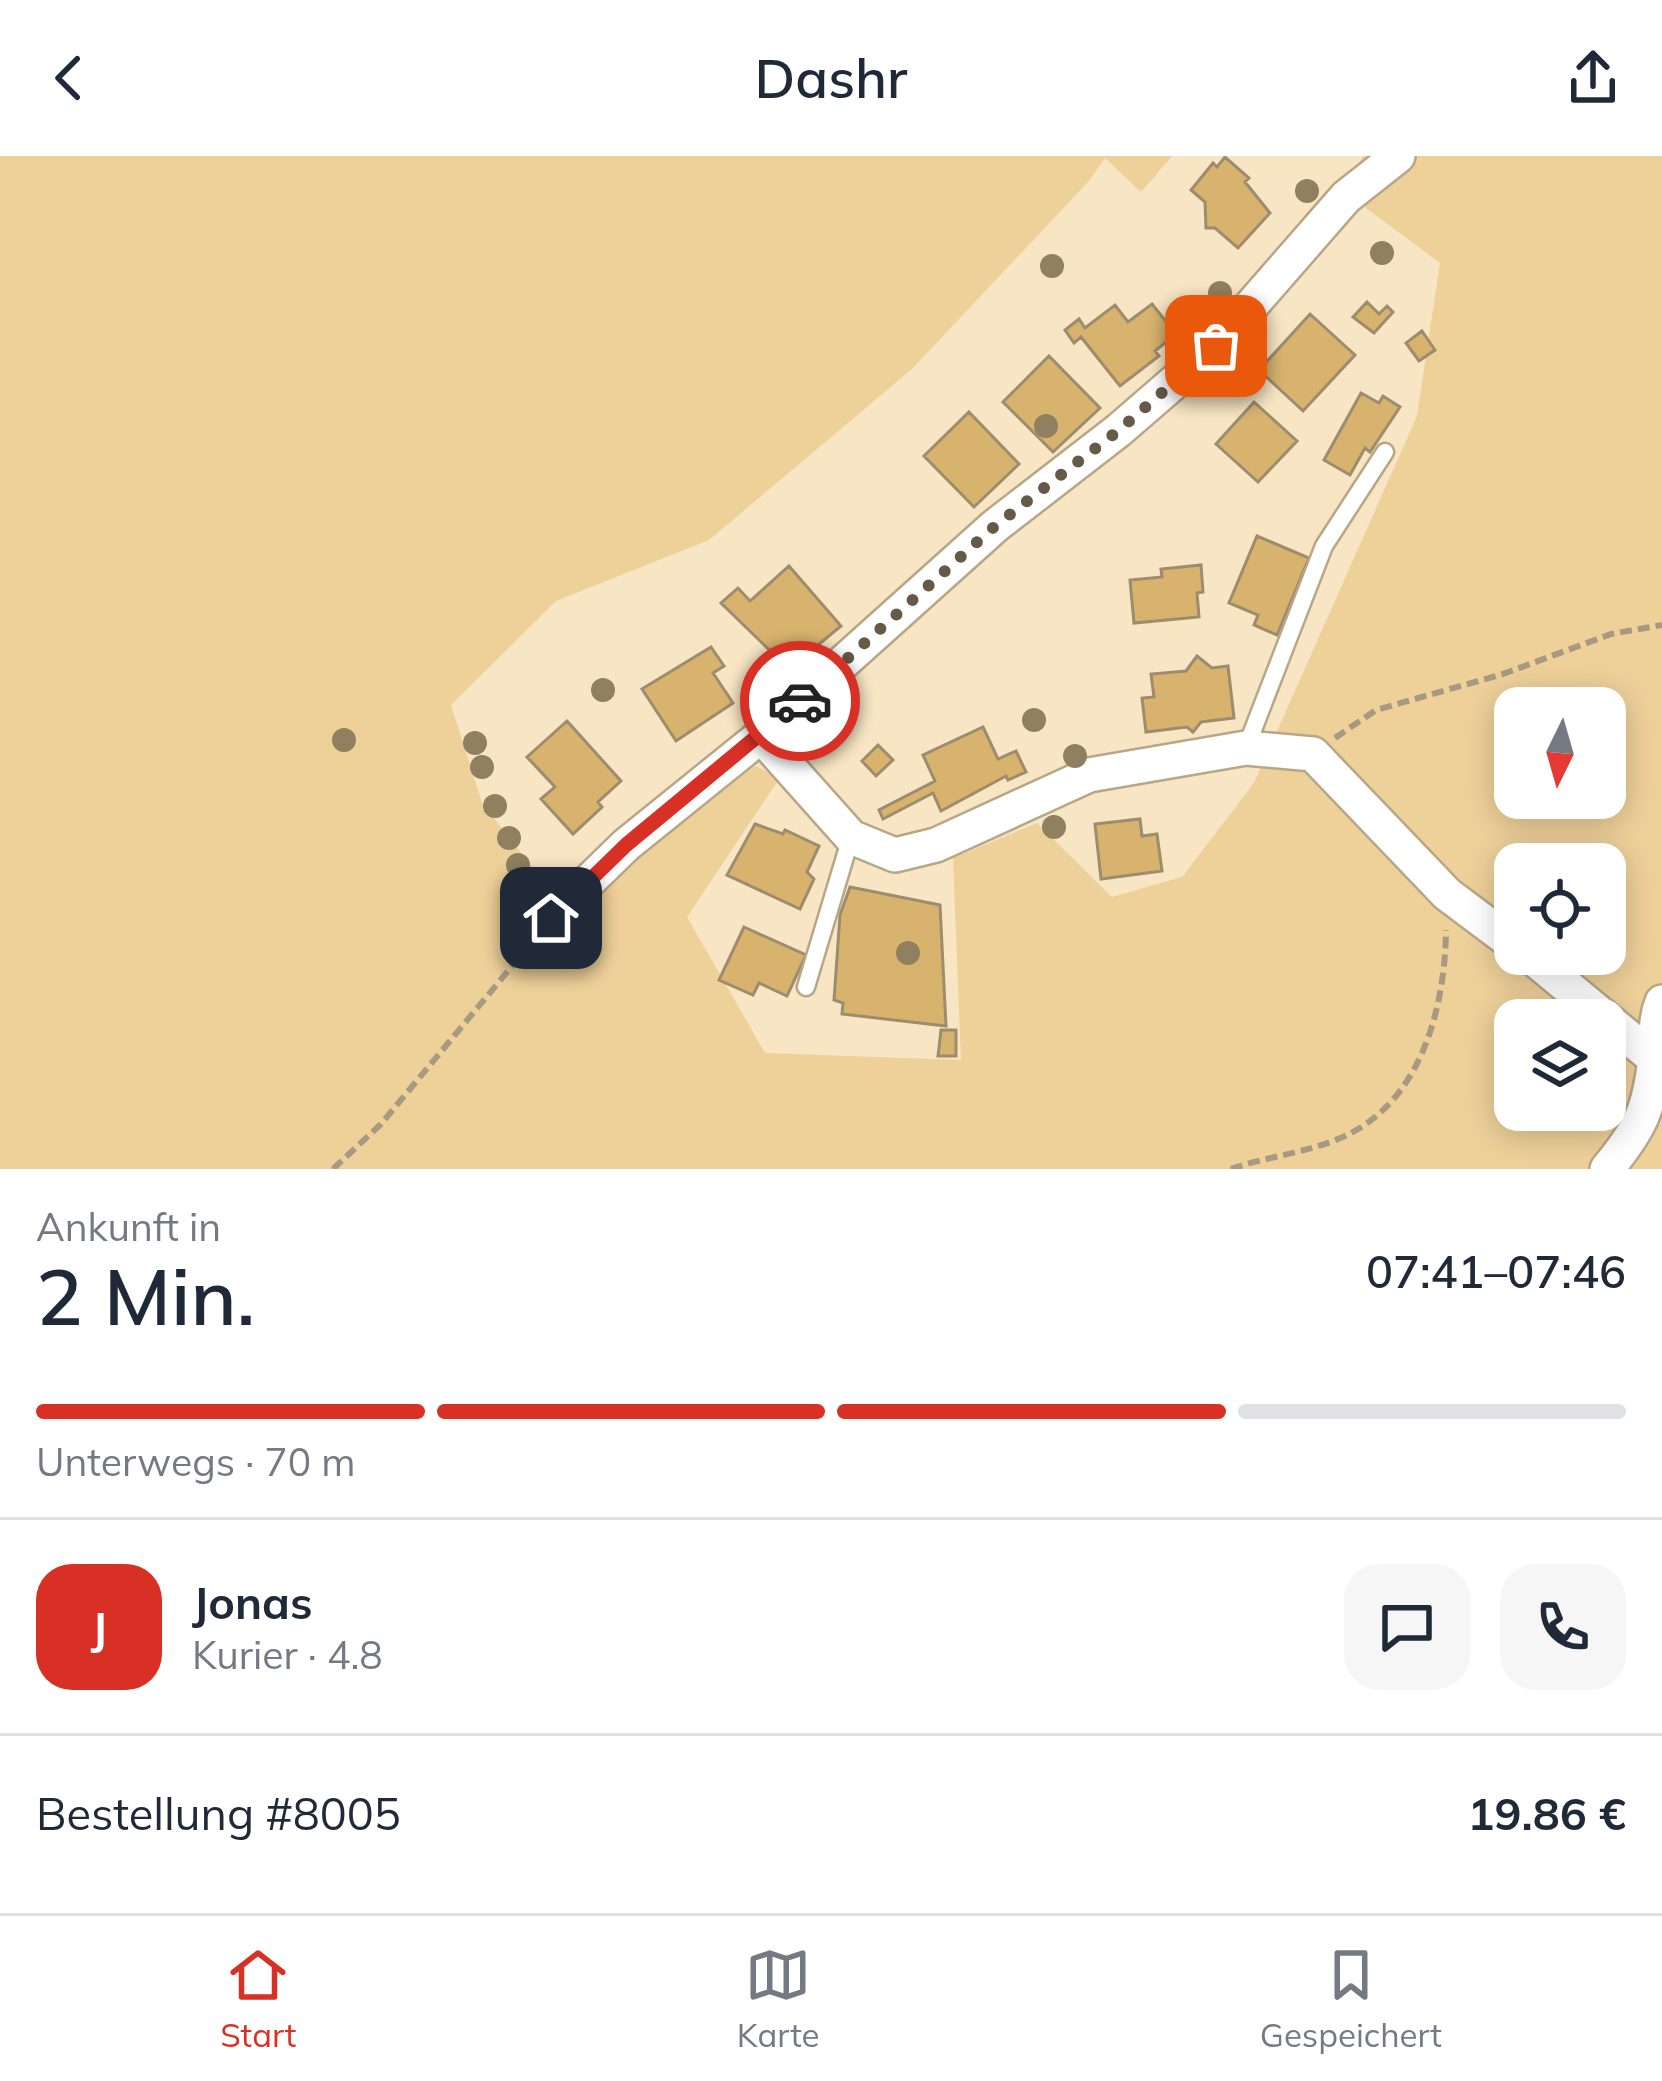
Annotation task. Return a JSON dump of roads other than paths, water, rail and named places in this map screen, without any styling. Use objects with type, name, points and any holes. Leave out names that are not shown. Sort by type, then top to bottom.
[{"type":"street","points":[[551,918],[626,845],[761,736],[995,526],[1119,430],[1216,346],[1346,197],[1398,156]]},
{"type":"street","points":[[761,736],[851,837],[896,855],[936,845],[1089,775],[1246,748],[1312,754],[1447,894],[1494,929]]},
{"type":"street","points":[[1553,975],[1655,1059]]},
{"type":"street","points":[[1607,1169],[1641,1128],[1655,1059],[1655,1019],[1662,1003]]},
{"type":"lane","points":[[1246,748],[1324,546],[1385,452]]},
{"type":"lane","points":[[806,987],[851,837]]}]
